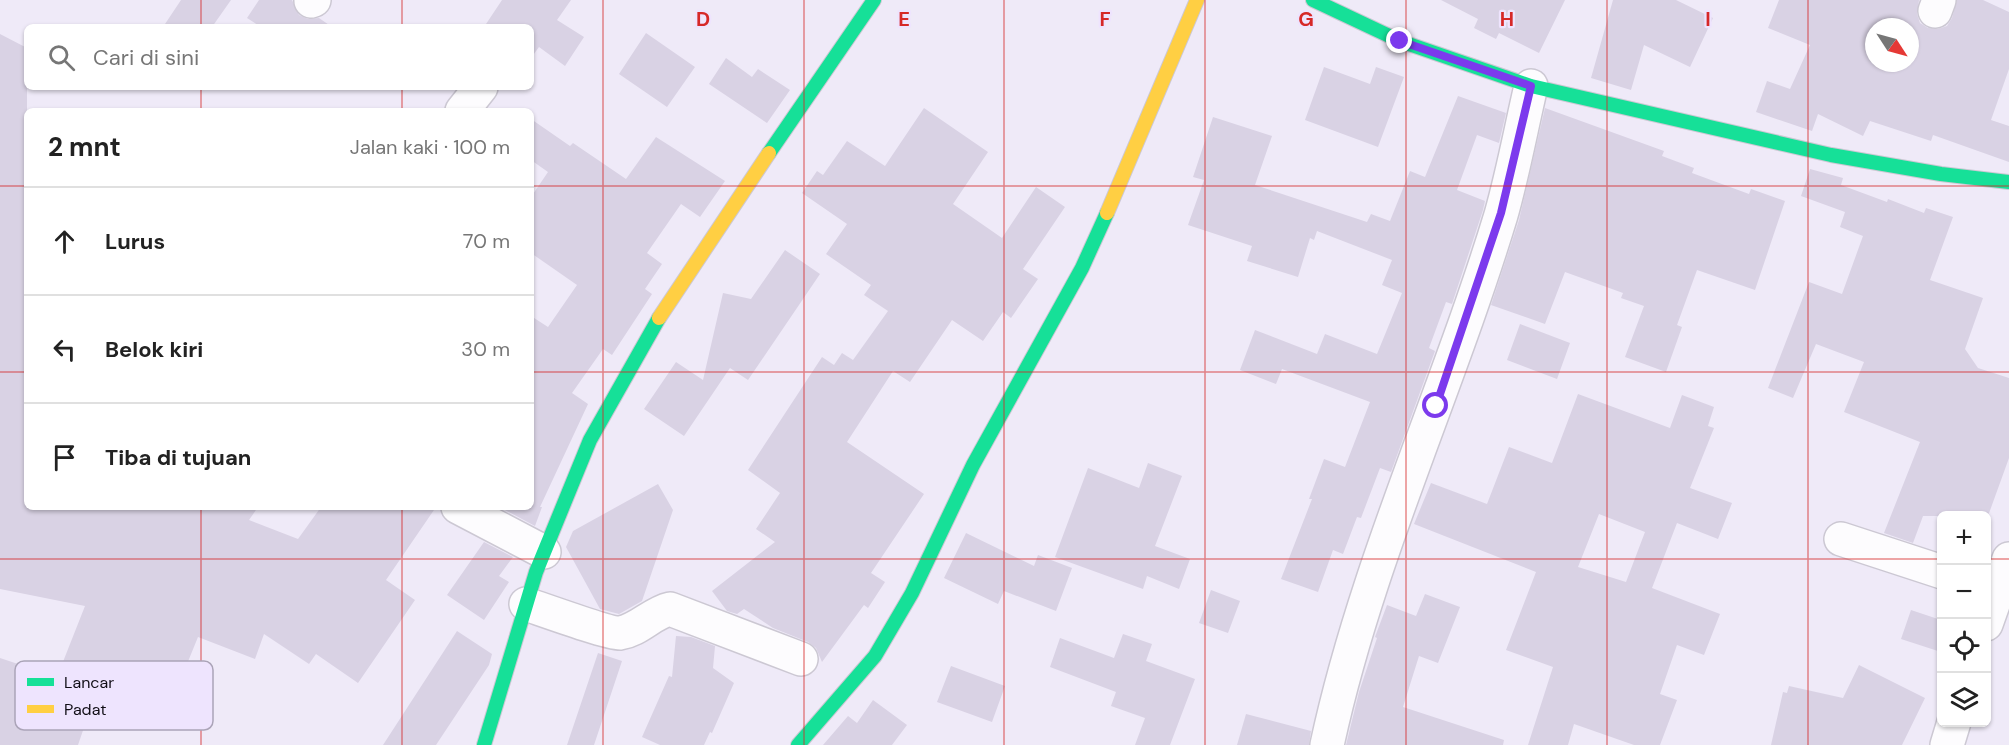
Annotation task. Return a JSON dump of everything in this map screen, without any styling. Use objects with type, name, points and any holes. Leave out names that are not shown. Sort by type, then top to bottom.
[{"type":"street","points":[[484,745],[544,552],[590,440],[640,348],[709,241],[874,0]]},
{"type":"street","points":[[798,745],[875,656],[912,593],[978,456],[1082,268],[1116,195],[1197,0]]},
{"type":"street","points":[[1322,2],[1400,41],[1531,86],[1831,155],[1941,174],[2009,182]]},
{"type":"street","points":[[1327,745],[1357,624],[1444,384],[1501,213],[1531,86]]},
{"type":"street","points":[[464,108],[480,90]]},
{"type":"street","points":[[464,510],[544,552]]},
{"type":"street","points":[[1841,539],[1937,571]]},
{"type":"street","points":[[1987,619],[1992,589],[2009,559]]},
{"type":"street","points":[[526,604],[619,633],[636,626],[658,612],[670,609],[801,659]]},
{"type":"street","points":[[1947,745],[1953,727]]},
{"type":"building","points":[[181,0],[231,0],[214,24],[165,24]]},
{"type":"building","points":[[259,0],[292,0],[299,15],[308,19],[319,18],[328,24],[256,24],[247,18]]},
{"type":"building","points":[[502,0],[571,0],[557,20],[584,37],[565,66],[539,47],[534,54],[534,24],[486,24]]},
{"type":"building","points":[[1441,0],[1565,0],[1539,53],[1499,33],[1496,39],[1474,28],[1478,19]]},
{"type":"building","points":[[1613,0],[1676,0],[1713,18],[1690,67],[1644,45],[1631,90],[1591,78]]},
{"type":"building","points":[[1779,0],[1919,0],[1918,18],[1865,18],[1865,72],[1919,72],[1919,20],[1928,28],[1938,29],[1947,26],[1957,0],[1983,0],[2009,12],[2009,69],[1991,120],[2009,126],[2009,162],[1933,135],[1931,141],[1870,121],[1863,136],[1818,114],[1812,131],[1756,112],[1767,81],[1790,89],[1810,45],[1768,28]]},
{"type":"building","points":[[646,33],[695,67],[667,107],[619,74]]},
{"type":"building","points":[[0,34],[24,46],[24,90],[27,90],[27,108],[24,108],[24,510],[256,510],[249,520],[298,539],[319,510],[434,510],[386,580],[415,600],[358,683],[316,654],[309,664],[264,634],[255,659],[198,637],[188,661],[63,661],[85,606],[0,589]]},
{"type":"building","points":[[726,58],[752,77],[758,69],[790,90],[767,123],[709,84]]},
{"type":"building","points":[[1324,67],[1370,84],[1376,67],[1404,77],[1378,147],[1305,120]]},
{"type":"building","points":[[1458,96],[1506,113],[1499,143],[1477,135],[1457,190],[1485,201],[1483,210],[1452,304],[1446,302],[1429,348],[1435,351],[1391,472],[1380,468],[1361,518],[1357,517],[1343,554],[1333,550],[1318,592],[1281,579],[1312,499],[1309,499],[1324,459],[1345,467],[1370,402],[1282,369],[1276,384],[1240,370],[1255,330],[1317,354],[1325,334],[1377,354],[1402,293],[1382,285],[1392,260],[1317,231],[1314,240],[1310,238],[1298,277],[1247,261],[1252,246],[1188,225],[1204,180],[1193,177],[1213,117],[1272,136],[1255,185],[1367,222],[1371,214],[1390,221],[1410,171],[1425,177]]},
{"type":"building","points":[[924,108],[988,152],[953,204],[1002,238],[1036,187],[1065,207],[1023,269],[1038,279],[1011,318],[1003,312],[983,341],[952,320],[910,382],[893,371],[847,442],[924,494],[871,573],[885,582],[868,608],[864,605],[822,662],[816,648],[808,642],[773,628],[744,609],[737,614],[727,611],[712,591],[775,542],[756,529],[780,493],[748,470],[822,357],[834,365],[842,353],[853,360],[888,311],[864,295],[871,285],[826,254],[847,224],[802,193],[817,171],[823,175],[847,141],[885,166]]},
{"type":"building","points":[[1545,108],[1664,151],[1662,156],[1694,168],[1692,173],[1749,194],[1751,189],[1785,201],[1755,290],[1697,270],[1677,325],[1682,327],[1666,372],[1625,357],[1644,306],[1621,298],[1623,293],[1565,272],[1545,324],[1491,305],[1519,220]]},
{"type":"building","points":[[534,121],[570,146],[573,143],[626,179],[656,137],[725,181],[700,217],[681,204],[647,253],[662,264],[645,289],[652,294],[612,355],[603,349],[572,393],[588,404],[540,507],[542,507],[535,526],[505,510],[534,510],[534,318],[548,327],[577,285],[534,255],[534,193],[548,172],[534,162]]},
{"type":"building","points":[[1810,169],[1843,178],[1841,185],[1887,202],[1888,199],[1924,213],[1926,208],[1953,217],[1930,280],[1983,298],[1965,349],[1978,368],[2009,378],[2009,458],[1990,511],[1937,511],[1937,516],[1923,516],[1913,543],[1884,533],[1920,442],[1844,412],[1864,362],[1816,344],[1793,398],[1768,388],[1809,282],[1842,294],[1863,236],[1840,227],[1845,212],[1801,196]]},
{"type":"building","points":[[785,250],[820,274],[748,380],[730,368],[684,436],[644,409],[676,362],[703,380],[723,293],[751,299]]},
{"type":"building","points":[[1520,324],[1570,343],[1557,379],[1507,360]]},
{"type":"building","points":[[1578,394],[1670,428],[1682,395],[1714,407],[1708,426],[1714,428],[1690,488],[1732,503],[1718,539],[1677,523],[1652,588],[1720,614],[1704,655],[1677,645],[1660,694],[1677,700],[1660,745],[1634,745],[1574,724],[1568,745],[1528,745],[1553,667],[1506,650],[1536,572],[1414,524],[1431,483],[1487,504],[1509,447],[1552,463]],"holes":[[[1599,514],[1645,532],[1626,582],[1578,567]]]},
{"type":"building","points":[[1148,463],[1182,476],[1155,546],[1190,559],[1179,589],[1147,576],[1143,589],[1055,557],[1088,468],[1139,488]]},
{"type":"building","points":[[658,484],[673,510],[642,601],[619,614],[600,609],[566,547],[573,531]]},
{"type":"building","points":[[966,533],[1034,566],[1038,555],[1072,568],[1056,611],[1004,591],[998,604],[944,578]]},
{"type":"building","points":[[484,542],[513,557],[499,576],[509,582],[484,620],[447,595]]},
{"type":"building","points":[[1211,590],[1240,601],[1228,633],[1199,623]]},
{"type":"building","points":[[1425,594],[1460,607],[1438,663],[1419,656],[1403,707],[1504,740],[1503,745],[1346,745],[1359,692],[1377,638],[1375,637],[1387,605],[1416,616]]},
{"type":"building","points":[[1911,610],[1937,619],[1937,651],[1901,639]]},
{"type":"building","points":[[457,631],[492,654],[489,665],[436,745],[383,745]]},
{"type":"building","points":[[1123,634],[1152,644],[1146,661],[1195,679],[1170,745],[1135,745],[1145,718],[1111,706],[1116,692],[1050,667],[1060,638],[1114,658]]},
{"type":"building","points":[[676,636],[691,637],[715,646],[713,668],[734,683],[712,733],[710,732],[704,745],[660,745],[642,737],[669,676],[672,677]]},
{"type":"building","points":[[598,653],[622,661],[594,745],[567,745]]},
{"type":"building","points":[[0,658],[15,663],[15,730],[83,730],[78,745],[0,745]]},
{"type":"building","points":[[1859,665],[1925,698],[1902,745],[1771,745],[1783,692],[1787,693],[1789,686],[1843,698]]},
{"type":"building","points":[[951,666],[1005,686],[992,722],[937,702]]},
{"type":"building","points":[[873,700],[907,725],[892,745],[823,745],[848,716],[857,723]]},
{"type":"building","points":[[1246,714],[1311,731],[1309,745],[1237,745]]},
{"type":"traffic: fast","points":[[769,153],[874,0]]},
{"type":"traffic: fast","points":[[1313,0],[1400,41],[1531,86],[1831,155],[1941,174],[2009,182]]},
{"type":"traffic: fast","points":[[798,745],[875,656],[912,593],[973,465],[1082,268],[1107,213]]},
{"type":"traffic: fast","points":[[484,745],[536,572],[590,440],[659,318]]},
{"type":"traffic: slow","points":[[1107,213],[1197,0]]},
{"type":"traffic: slow","points":[[659,318],[769,153]]},
{"type":"route","points":[[1400,41],[1460,64],[1531,86],[1501,213],[1436,406]]}]
